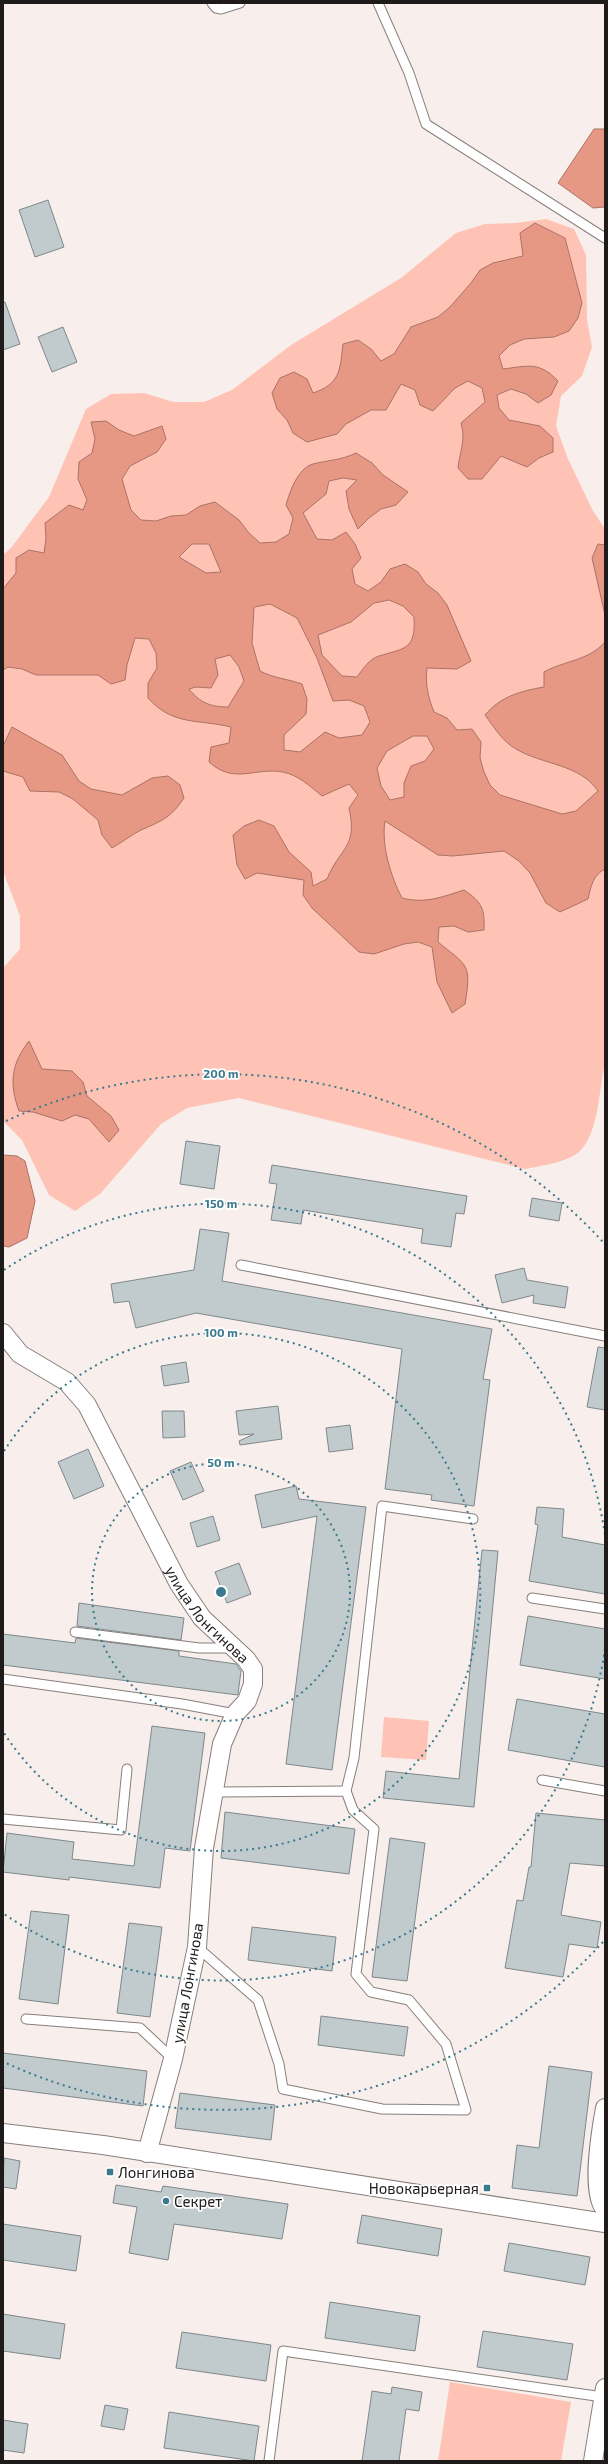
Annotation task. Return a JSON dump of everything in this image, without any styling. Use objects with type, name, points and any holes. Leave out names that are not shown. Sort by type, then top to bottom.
[{"type":"street","name":"улица Лонгинова","points":[[3,1334],[20,1354],[67,1382],[87,1405],[179,1584],[202,1618],[235,1648],[253,1669],[253,1684],[247,1701],[235,1714],[222,1744],[204,1848],[197,1947],[172,2059],[148,2153]]},
{"type":"street","points":[[605,2108],[597,2175],[600,2204],[605,2209]]},
{"type":"street","points":[[3,2133],[148,2153],[605,2222]]},
{"type":"street","points":[[593,2461],[604,2392]]},
{"type":"lane","points":[[212,3],[216,8],[221,9],[240,3]]},
{"type":"lane","points":[[378,3],[409,73],[426,124],[605,238]]},
{"type":"lane","points":[[242,1265],[605,1336]]},
{"type":"lane","points":[[197,1947],[258,2000],[279,2064],[283,2089],[382,2109],[466,2110],[446,2044],[408,2000],[372,1992],[356,1974],[374,1829],[353,1810],[346,1791],[354,1758],[382,1506],[473,1519]]},
{"type":"lane","points":[[532,1598],[605,1609]]},
{"type":"lane","points":[[75,1632],[199,1648],[235,1648]]},
{"type":"lane","points":[[3,1679],[182,1704],[235,1714]]},
{"type":"lane","points":[[3,1819],[121,1830],[127,1769]]},
{"type":"lane","points":[[542,1780],[605,1791]]},
{"type":"lane","points":[[214,1792],[346,1791]]},
{"type":"lane","points":[[26,2019],[140,2028],[172,2059]]},
{"type":"lane","points":[[269,2461],[283,2351],[604,2392]]},
{"type":"shaded area","points":[[594,129],[605,129],[605,207],[593,208],[558,183]]},
{"type":"shaded area","points":[[546,219],[574,229],[586,255],[587,320],[592,347],[582,376],[561,396],[556,426],[568,459],[593,511],[605,529],[605,1063],[595,1121],[591,1133],[586,1143],[575,1155],[562,1161],[525,1169],[239,1098],[187,1108],[161,1124],[100,1194],[75,1211],[49,1195],[22,1140],[3,1121],[3,968],[20,949],[20,916],[3,871],[3,555],[11,548],[49,497],[86,409],[111,394],[144,393],[174,402],[204,402],[232,390],[291,345],[401,278],[456,233],[485,224],[516,223]]},
{"type":"shaded area","points":[[535,223],[565,238],[582,303],[578,318],[569,331],[554,337],[524,339],[510,345],[499,356],[503,369],[533,366],[545,370],[558,381],[551,395],[538,403],[526,394],[511,389],[497,395],[499,408],[509,420],[540,426],[553,438],[553,452],[539,458],[527,467],[501,456],[482,479],[468,479],[458,468],[463,440],[461,423],[485,402],[482,388],[468,381],[455,388],[433,411],[420,405],[415,390],[401,384],[386,410],[371,410],[346,424],[337,434],[307,442],[293,433],[287,420],[277,409],[272,393],[280,378],[294,372],[307,379],[313,393],[334,381],[341,362],[343,344],[358,340],[371,349],[381,361],[394,354],[411,327],[438,317],[450,307],[480,270],[493,263],[523,256],[520,233]]},
{"type":"shaded area","points":[[106,421],[119,430],[134,436],[162,426],[166,439],[157,452],[130,466],[122,479],[131,510],[141,520],[156,521],[171,516],[186,515],[200,506],[215,502],[239,520],[249,533],[260,543],[276,542],[289,534],[293,518],[286,505],[292,487],[303,470],[313,464],[340,459],[356,453],[372,463],[383,475],[408,492],[396,505],[381,509],[358,529],[349,509],[346,491],[357,480],[343,478],[329,481],[326,494],[303,513],[317,539],[332,540],[346,532],[355,544],[361,558],[352,569],[355,584],[368,591],[381,582],[390,569],[405,564],[418,572],[426,584],[438,593],[447,605],[471,661],[457,669],[427,668],[427,685],[430,701],[434,712],[447,718],[457,730],[472,729],[481,742],[480,758],[484,772],[490,785],[500,795],[562,814],[576,811],[598,791],[581,775],[538,759],[511,746],[499,734],[485,715],[498,703],[512,695],[527,690],[544,687],[544,672],[584,657],[605,642],[605,869],[595,878],[588,899],[560,912],[546,903],[530,873],[519,861],[504,851],[453,856],[438,855],[385,821],[384,840],[388,861],[402,898],[410,900],[426,900],[464,890],[479,902],[483,911],[484,930],[468,932],[454,926],[439,927],[438,942],[461,961],[467,973],[468,980],[465,1004],[452,1013],[437,982],[432,947],[418,942],[404,944],[374,954],[359,952],[312,908],[303,895],[304,880],[257,873],[245,879],[237,865],[233,835],[244,826],[259,820],[274,826],[289,852],[311,872],[313,886],[327,879],[349,840],[351,821],[349,808],[358,795],[349,784],[322,796],[304,781],[288,773],[273,771],[236,774],[227,773],[218,769],[209,762],[211,747],[229,743],[231,727],[186,720],[177,717],[157,707],[148,698],[148,683],[157,668],[156,653],[149,639],[135,638],[127,665],[125,680],[111,684],[98,675],[36,675],[22,669],[8,667],[3,670],[3,589],[16,573],[16,558],[29,550],[44,553],[46,538],[45,523],[69,505],[83,510],[87,500],[78,479],[79,462],[92,453],[95,439],[91,422]],"holes":[[[192,544],[209,544],[221,572],[206,573],[179,557]],[[389,600],[403,606],[414,617],[414,628],[411,642],[402,649],[375,657],[366,665],[357,677],[342,676],[322,655],[318,635],[351,622],[374,603]],[[270,604],[297,618],[317,658],[333,701],[349,700],[364,706],[370,722],[362,735],[339,738],[325,732],[300,752],[284,750],[284,735],[306,714],[307,699],[302,684],[260,671],[252,643],[254,607]],[[230,655],[239,667],[244,681],[228,707],[206,703],[197,698],[189,689],[196,687],[211,688],[218,675],[215,659]],[[413,736],[427,736],[434,749],[425,761],[411,766],[404,783],[404,797],[390,800],[381,786],[377,768],[387,751]]]},
{"type":"shaded area","points":[[598,544],[605,545],[605,615],[592,558]]},
{"type":"shaded area","points":[[12,727],[62,755],[79,781],[91,789],[122,795],[152,778],[168,776],[180,785],[184,798],[174,811],[164,819],[139,831],[112,848],[102,835],[98,820],[73,799],[59,792],[30,791],[23,777],[3,771],[3,746]]},
{"type":"shaded area","points":[[29,1041],[42,1069],[72,1071],[83,1082],[87,1096],[111,1116],[119,1130],[109,1142],[89,1119],[75,1115],[62,1121],[33,1112],[19,1111],[13,1083],[15,1066],[18,1058]]},
{"type":"shaded area","points":[[3,1155],[17,1156],[25,1161],[35,1201],[27,1238],[9,1247],[3,1246]]},
{"type":"shaded area","points":[[384,1717],[429,1721],[426,1760],[381,1757]]},
{"type":"shaded area","points":[[450,2382],[571,2402],[561,2461],[438,2461]]},
{"type":"building","points":[[48,200],[64,247],[35,257],[19,210]]},
{"type":"building","points":[[3,302],[5,302],[20,344],[3,350]]},
{"type":"building","points":[[63,327],[77,362],[52,372],[38,337]]},
{"type":"building","points":[[186,1141],[220,1146],[214,1189],[180,1184]]},
{"type":"building","points":[[272,1165],[467,1196],[464,1214],[456,1213],[451,1247],[421,1243],[423,1229],[303,1210],[301,1224],[271,1220],[277,1184],[269,1183]]},
{"type":"building","points":[[532,1198],[562,1203],[559,1221],[529,1216]]},
{"type":"building","points":[[200,1229],[229,1233],[222,1281],[492,1329],[483,1379],[490,1380],[474,1506],[431,1500],[432,1495],[385,1489],[402,1349],[196,1313],[136,1328],[129,1301],[114,1303],[111,1284],[194,1270]]},
{"type":"building","points":[[524,1268],[527,1280],[568,1287],[565,1308],[533,1303],[534,1295],[502,1303],[495,1275]]},
{"type":"building","points":[[598,1347],[605,1348],[605,1410],[587,1407]]},
{"type":"building","points":[[186,1362],[189,1382],[164,1386],[161,1366]]},
{"type":"building","points":[[278,1406],[282,1439],[240,1445],[239,1441],[254,1434],[239,1435],[236,1411]]},
{"type":"building","points":[[162,1411],[184,1411],[185,1437],[163,1438]]},
{"type":"building","points":[[350,1425],[353,1449],[329,1452],[326,1428]]},
{"type":"building","points":[[88,1449],[104,1486],[74,1499],[58,1462]]},
{"type":"building","points":[[191,1462],[204,1491],[183,1500],[170,1471]]},
{"type":"building","points":[[296,1486],[299,1499],[366,1507],[332,1770],[286,1764],[317,1516],[262,1528],[255,1495]]},
{"type":"building","points":[[537,1507],[564,1509],[562,1537],[605,1545],[605,1594],[529,1581],[538,1525],[535,1524]]},
{"type":"building","points":[[213,1516],[220,1540],[197,1547],[190,1523]]},
{"type":"building","points":[[482,1550],[498,1551],[474,1807],[383,1798],[386,1771],[459,1779]]},
{"type":"building","points":[[239,1563],[251,1594],[227,1603],[215,1572]]},
{"type":"building","points":[[79,1603],[184,1618],[181,1640],[77,1626]]},
{"type":"building","points":[[528,1616],[605,1629],[605,1679],[520,1665]]},
{"type":"building","points":[[3,1634],[75,1643],[76,1638],[179,1651],[179,1656],[236,1664],[241,1671],[238,1695],[3,1665]]},
{"type":"building","points":[[517,1699],[605,1714],[605,1767],[508,1750]]},
{"type":"building","points":[[152,1726],[205,1733],[190,1851],[165,1848],[160,1888],[69,1877],[69,1880],[3,1872],[7,1833],[74,1842],[72,1859],[134,1866]]},
{"type":"building","points":[[225,1812],[355,1829],[349,1874],[221,1858]]},
{"type":"building","points":[[536,1813],[605,1820],[605,1866],[570,1863],[561,1915],[601,1922],[597,1948],[569,1944],[563,1977],[505,1968],[517,1900],[523,1901],[529,1867],[531,1867]]},
{"type":"building","points":[[390,1838],[425,1843],[407,1981],[372,1977]]},
{"type":"building","points":[[31,1911],[69,1915],[58,2004],[19,1999]]},
{"type":"building","points":[[129,1923],[162,1927],[150,2017],[117,2013]]},
{"type":"building","points":[[252,1927],[336,1937],[332,1971],[248,1960]]},
{"type":"building","points":[[321,2016],[408,2027],[404,2056],[318,2045]]},
{"type":"building","points":[[3,2053],[147,2071],[143,2106],[3,2088]]},
{"type":"building","points":[[549,2066],[592,2072],[577,2196],[512,2188],[517,2145],[539,2148]]},
{"type":"building","points":[[180,2093],[275,2105],[271,2140],[175,2128]]},
{"type":"building","points":[[4,2158],[20,2161],[16,2189],[3,2187]]},
{"type":"building","points":[[116,2185],[161,2192],[163,2186],[288,2204],[282,2239],[174,2224],[168,2260],[129,2253],[137,2207],[113,2203]]},
{"type":"building","points":[[362,2215],[442,2229],[438,2256],[357,2243]]},
{"type":"building","points":[[3,2224],[81,2236],[76,2271],[3,2260]]},
{"type":"building","points":[[509,2243],[590,2257],[585,2285],[504,2271]]},
{"type":"building","points":[[330,2302],[420,2316],[415,2351],[325,2338]]},
{"type":"building","points":[[3,2314],[65,2324],[60,2359],[3,2351]]},
{"type":"building","points":[[483,2331],[573,2344],[567,2380],[477,2367]]},
{"type":"building","points":[[182,2332],[271,2345],[266,2381],[176,2368]]},
{"type":"building","points":[[392,2387],[422,2392],[419,2411],[406,2409],[399,2461],[362,2461],[372,2391],[391,2394]]},
{"type":"building","points":[[105,2405],[128,2409],[124,2430],[101,2426]]},
{"type":"building","points":[[169,2412],[259,2426],[254,2461],[164,2448]]},
{"type":"building","points":[[3,2420],[28,2424],[24,2453],[3,2450]]},
{"type":"place","name":"Лонгинова","points":[[110,2172]]},
{"type":"place","name":"Новокарьерная","points":[[487,2188]]},
{"type":"place","name":"Секрет","points":[[166,2201]]}]
